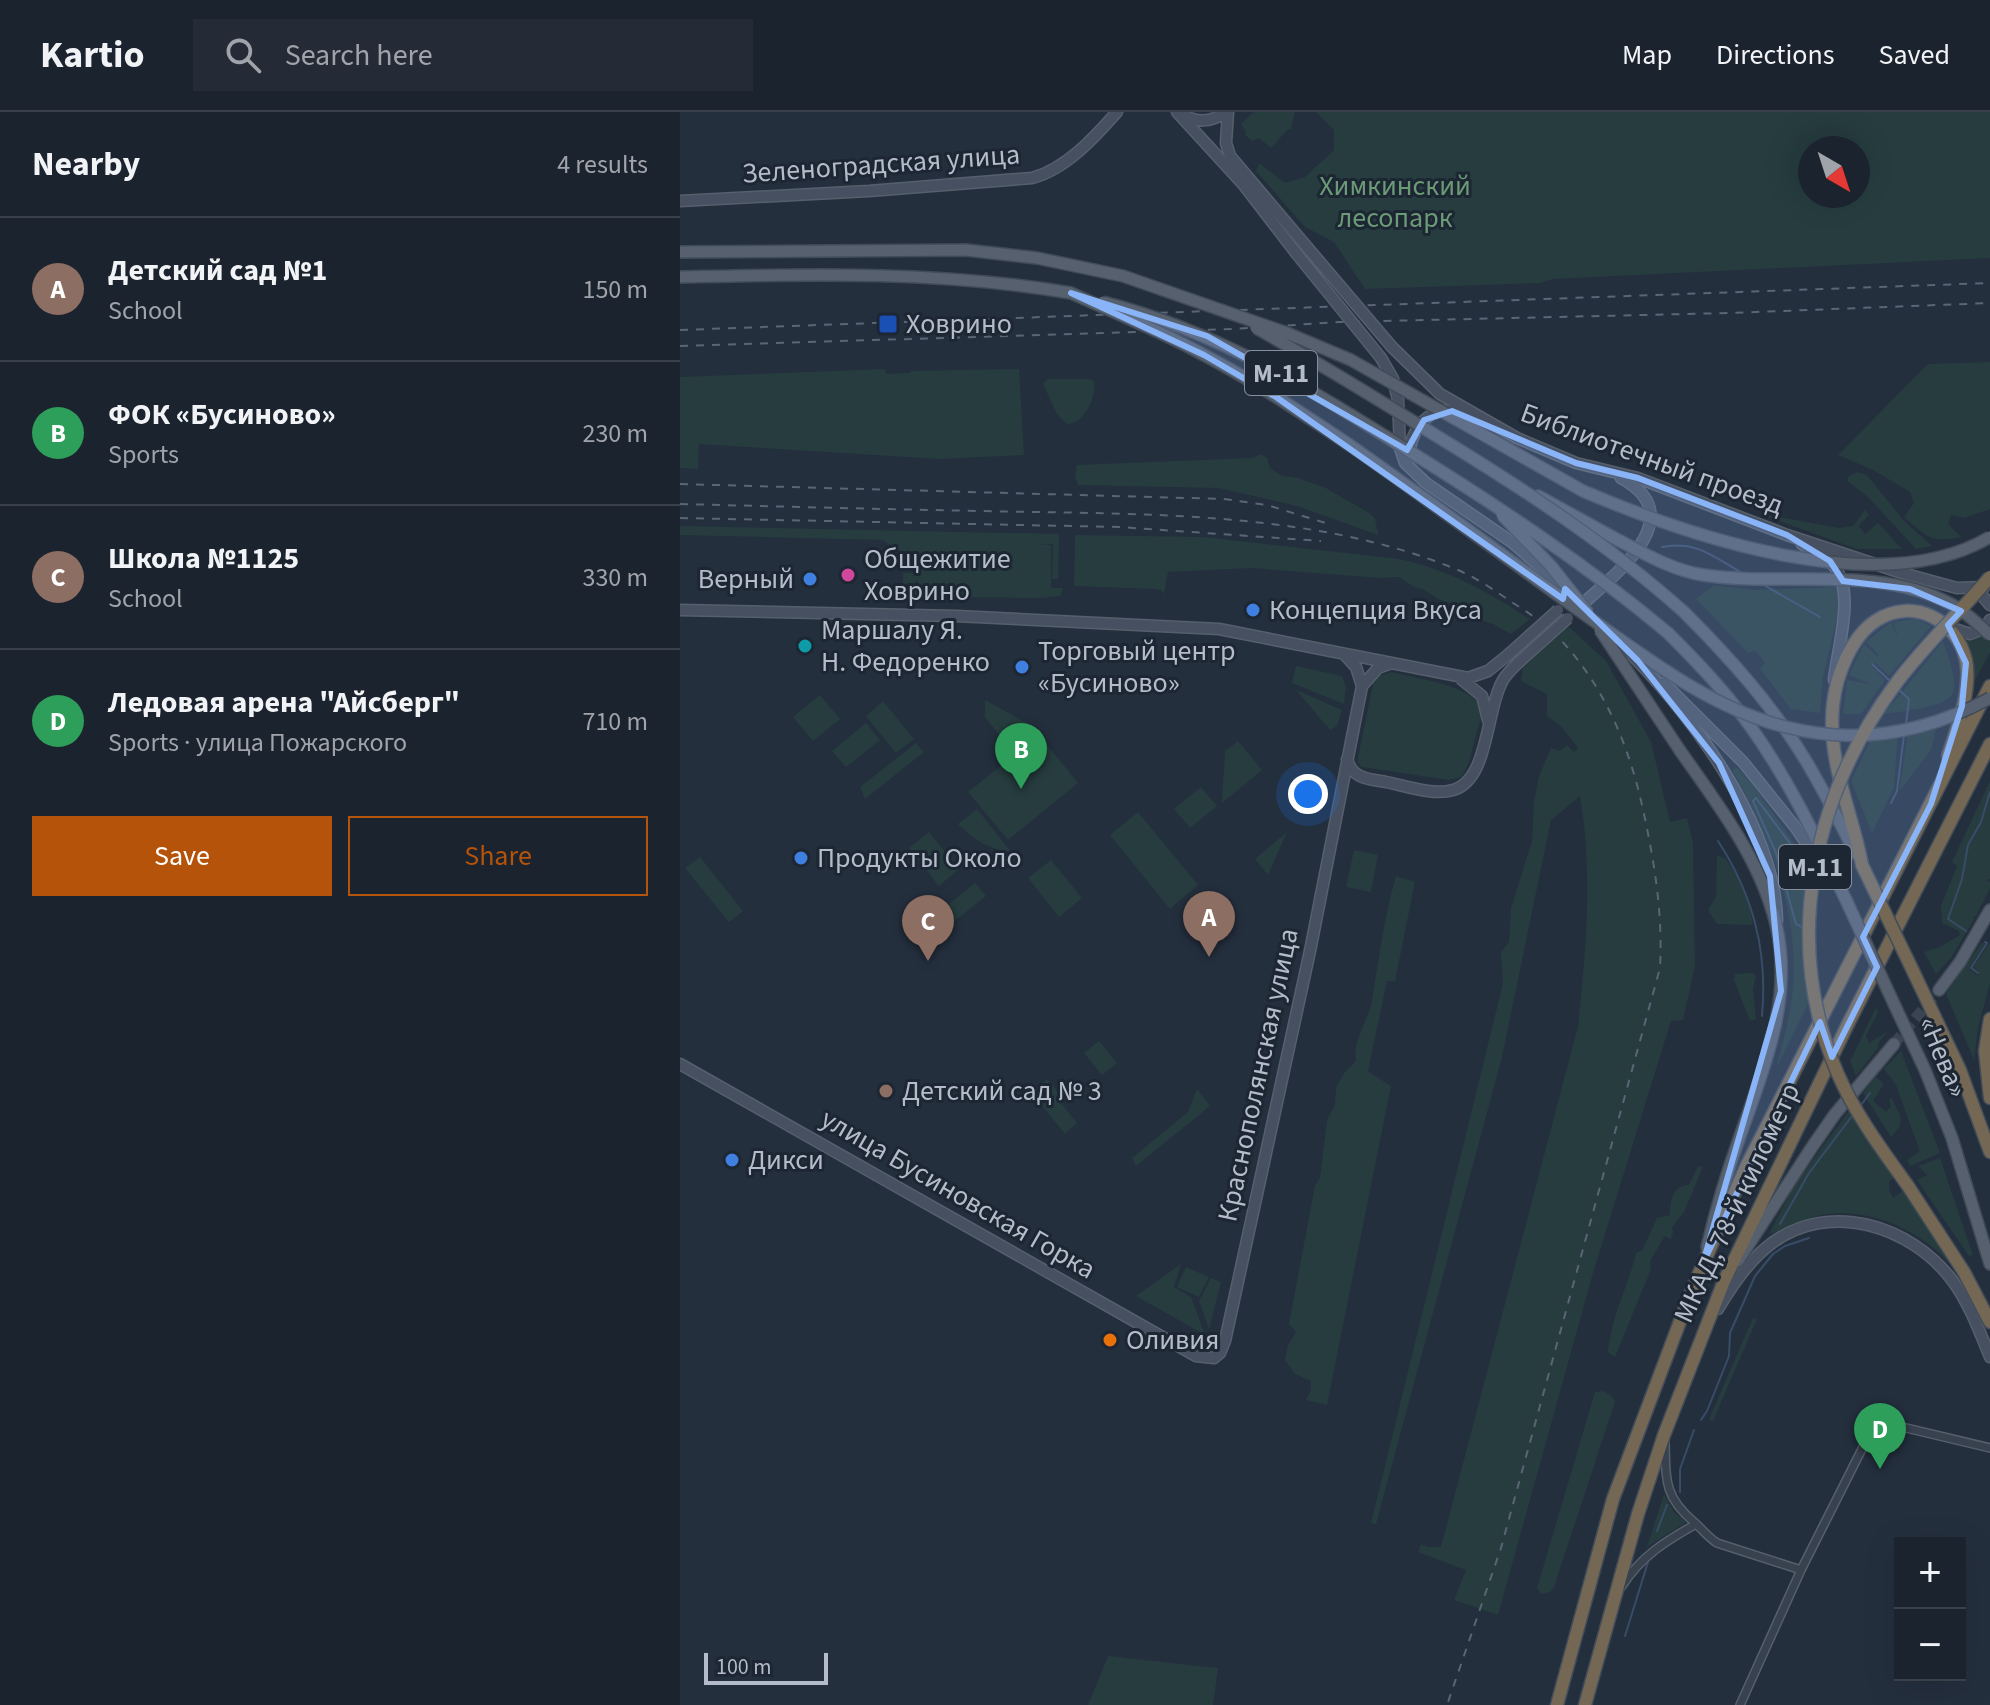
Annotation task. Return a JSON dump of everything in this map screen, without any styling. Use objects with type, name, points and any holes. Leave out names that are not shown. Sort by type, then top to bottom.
[{"type":"highway","name":"М-11","points":[[1990,577],[1899,680],[1850,757],[1835,790],[1816,862],[1809,952],[1812,984],[1822,1027],[1837,1072],[1855,1107],[1964,1272],[1990,1322]]},
{"type":"highway","name":"М-11","points":[[1862,865],[1857,834],[1840,789],[1834,760],[1833,703],[1851,648],[1876,620],[1903,611],[1935,617],[1949,627]]},
{"type":"highway","points":[[1931,804],[1955,735],[1965,685],[1966,663],[1959,641],[1949,627]]},
{"type":"highway","points":[[1931,804],[1990,686]]},
{"type":"highway","name":"МКАД, 78-й километр","points":[[1585,1705],[1611,1605],[1664,1435],[1724,1281],[1834,1053],[1990,744]]},
{"type":"highway","name":"МКАД, 78-й километр","points":[[1557,1705],[1613,1499],[1703,1263],[1747,1165],[1931,804]]},
{"type":"highway","name":"«Нева»","points":[[1862,865],[1960,1070],[1990,1152]]},
{"type":"highway","points":[[1990,1019],[1985,1051],[1990,1098]]},
{"type":"main road","name":"М-11","points":[[680,252],[966,250],[1037,258],[1123,276],[1236,316],[1510,481]]},
{"type":"main road","name":"М-11","points":[[680,277],[931,277],[1032,286],[1071,293],[1164,320],[1248,355],[1309,388],[1474,491]]},
{"type":"main road","points":[[1071,293],[1204,355],[1276,397],[1351,447],[1633,649],[1732,708],[1783,727],[1829,737],[1882,734],[1923,726],[1964,712],[1990,698]]},
{"type":"main road","points":[[1236,316],[1351,360],[1583,491],[1721,542],[1799,556],[1890,564],[1950,555],[1990,537]]},
{"type":"main road","points":[[1510,481],[1601,544],[1684,612],[1741,672],[1806,761],[1862,865]]},
{"type":"main road","points":[[1510,481],[1618,540],[1677,568],[1700,575],[1745,580],[1872,581],[1910,589],[1951,604],[1990,635]]},
{"type":"main road","points":[[1474,491],[1597,577],[1668,633],[1722,689],[1783,776],[1846,900]]},
{"type":"main road","points":[[1474,491],[1521,534],[1583,605],[1724,813],[1749,856],[1778,933],[1781,991],[1776,1021],[1761,1079],[1715,1213],[1703,1263]]},
{"type":"main road","name":"«Нева»","points":[[1846,900],[1925,1070],[1952,1138],[1990,1264]]},
{"type":"main road","points":[[1939,990],[1960,962],[1990,910]]},
{"type":"main road","points":[[1724,1281],[1835,1114],[1894,1044]]},
{"type":"street","points":[[1178,112],[1192,120],[1202,121],[1227,112]]},
{"type":"street","points":[[1178,112],[1243,184],[1381,358],[1393,379],[1398,400],[1401,456],[1416,475],[1513,543],[1661,680],[1743,762],[1796,828],[1846,900]]},
{"type":"street","name":"Библиотечный проезд","points":[[1227,112],[1226,143],[1230,156],[1392,347],[1440,394],[1492,425],[1576,463],[1638,478],[1787,535]]},
{"type":"street","name":"Зеленоградская улица","points":[[680,201],[1032,178],[1057,167],[1116,114]]},
{"type":"street","points":[[1416,475],[1410,462],[1411,441],[1416,430],[1432,414],[1452,411],[1492,425]]},
{"type":"street","points":[[1347,759],[1350,769],[1363,778],[1438,791],[1452,791],[1472,779],[1502,681],[1636,553],[1651,518],[1651,509],[1640,491],[1607,470]]},
{"type":"street","points":[[1787,535],[1902,573],[1980,593],[1990,605]]},
{"type":"street","points":[[1787,535],[1830,561],[1841,577],[1843,624],[1833,703]]},
{"type":"street","points":[[1456,677],[1479,676],[1558,610],[1563,597],[1559,583]]},
{"type":"street","points":[[1967,589],[1990,585]]},
{"type":"street","points":[[680,610],[956,616],[1219,629],[1456,677],[1470,684],[1482,696],[1489,725]]},
{"type":"street","points":[[1949,627],[1970,634],[1985,628],[1990,620]]},
{"type":"street","points":[[1342,653],[1356,667],[1362,686]]},
{"type":"street","points":[[1638,661],[1714,756],[1740,799],[1758,838],[1770,876],[1777,907],[1778,933]]},
{"type":"street","points":[[1362,686],[1378,668],[1392,663]]},
{"type":"street","name":"Краснополянская улица","points":[[1214,1358],[1225,1341],[1341,799],[1362,686]]},
{"type":"street","points":[[1341,799],[1347,785],[1363,778]]},
{"type":"street","name":"улица Бусиновская Горка","points":[[680,1064],[1196,1356],[1214,1358]]},
{"type":"street","points":[[1704,1331],[1733,1283],[1769,1245],[1798,1229],[1828,1222],[1847,1222],[1893,1232],[1920,1247],[1936,1262],[1969,1306],[1990,1357]]},
{"type":"street","points":[[1740,1705],[1801,1570],[1867,1439],[1875,1429],[1887,1426],[1919,1429],[1990,1448]]},
{"type":"street","points":[[1664,1435],[1668,1490],[1676,1507],[1717,1543],[1801,1570]]},
{"type":"street","points":[[1611,1605],[1641,1559],[1696,1524]]},
{"type":"highlighted area","points":[[1071,293],[1207,336],[1407,450],[1424,420],[1452,411],[1576,463],[1638,478],[1787,535],[1830,561],[1843,581],[1910,589],[1961,611],[1948,625],[1966,663],[1962,706],[1931,804],[1863,937],[1877,967],[1832,1057],[1820,1022],[1703,1263],[1781,991],[1770,876],[1719,763],[1638,661],[1565,589],[1563,599],[1276,397],[1204,355]]},
{"type":"green space","points":[[1254,112],[1295,112],[1291,129],[1271,148],[1259,138],[1252,141],[1245,135],[1241,124]]},
{"type":"green space","name":"Химкинский лесопарк","points":[[1316,112],[1990,112],[1990,258],[1553,279],[1540,283],[1365,289],[1334,242],[1305,227],[1256,171],[1259,163],[1285,183],[1305,177],[1334,150],[1334,130]]},
{"type":"green space","points":[[1990,362],[1990,509],[1964,518],[1951,515],[1948,524],[1961,537],[1935,539],[1904,517],[1914,503],[1910,492],[1873,470],[1838,455],[1928,364]]},
{"type":"green space","points":[[885,369],[886,374],[1019,369],[1024,455],[940,459],[699,444],[698,469],[680,468],[680,377]]},
{"type":"green space","points":[[1048,379],[1094,381],[1091,402],[1079,420],[1067,424],[1057,414],[1043,383]]},
{"type":"green space","points":[[1261,454],[1267,458],[1270,468],[1282,476],[1326,488],[1369,513],[1375,518],[1378,535],[1297,506],[1219,488],[1078,485],[1075,477],[1077,465],[1252,458]]},
{"type":"green space","points":[[1858,472],[1867,475],[1904,521],[1932,546],[1916,549],[1868,497],[1847,481],[1849,476]]},
{"type":"green space","points":[[1865,510],[1869,515],[1859,526],[1865,534],[1878,523],[1902,549],[1857,549],[1757,513],[1839,528],[1853,526]]},
{"type":"green space","points":[[680,526],[1059,534],[1058,579],[1052,579],[1053,544],[1039,544],[1051,545],[1051,588],[1063,588],[1060,596],[1041,598],[914,597],[909,592],[918,580],[907,589],[903,586],[903,573],[918,573],[919,552],[898,551],[883,540],[680,535]]},
{"type":"green space","points":[[1075,535],[1204,537],[1399,559],[1467,583],[1530,619],[1511,634],[1399,577],[1252,568],[1168,572],[1164,594],[1154,589],[1074,586]]},
{"type":"green space","points":[[1714,585],[1755,590],[1837,587],[1839,610],[1823,677],[1820,713],[1791,709],[1760,669],[1765,663],[1755,650],[1748,653],[1696,599]]},
{"type":"green space","points":[[1916,619],[1931,626],[1889,676],[1875,663],[1871,665],[1885,680],[1861,714],[1843,714],[1847,680],[1870,684],[1849,675],[1864,644],[1878,657],[1866,642],[1891,622],[1898,637],[1893,622]]},
{"type":"green space","points":[[1568,626],[1606,661],[1651,742],[1670,822],[1687,818],[1693,843],[1695,966],[1683,1020],[1671,1021],[1593,1273],[1498,1615],[1454,1600],[1466,1570],[1418,1552],[1421,1544],[1441,1547],[1578,1026],[1586,940],[1587,882],[1580,796],[1551,820],[1502,1057],[1376,1524],[1371,1523],[1503,983],[1501,952],[1509,942],[1511,908],[1532,841],[1539,776],[1551,748],[1560,751],[1567,745],[1574,752],[1578,748],[1561,726],[1547,716],[1547,694],[1521,681],[1523,668]]},
{"type":"green space","points":[[1990,632],[1990,652],[1975,681],[1971,649],[1966,639],[1983,637]]},
{"type":"green space","points":[[1943,641],[1953,677],[1951,696],[1930,706],[1884,714]]},
{"type":"green space","points":[[1296,666],[1342,676],[1346,686],[1344,704],[1292,683]]},
{"type":"green space","points":[[1391,672],[1456,689],[1477,701],[1481,710],[1480,720],[1469,762],[1461,777],[1449,780],[1362,767],[1357,762],[1373,684],[1379,676]]},
{"type":"green space","points":[[1296,690],[1342,710],[1337,726],[1330,730]]},
{"type":"green space","points":[[820,695],[840,719],[813,741],[793,717]]},
{"type":"green space","points":[[985,700],[1036,728],[1010,749],[985,717]]},
{"type":"green space","points":[[883,701],[914,739],[896,753],[866,716]]},
{"type":"green space","points":[[866,723],[880,740],[846,767],[832,751]]},
{"type":"green space","points":[[1937,725],[1931,750],[1899,792],[1908,732]]},
{"type":"green space","points":[[1898,733],[1894,788],[1872,833],[1851,781],[1871,739]]},
{"type":"green space","points":[[1039,735],[1078,783],[1008,840],[968,792]]},
{"type":"green space","points":[[1238,741],[1262,770],[1222,803],[1225,751]]},
{"type":"green space","points":[[916,743],[924,752],[865,799],[860,787]]},
{"type":"green space","points":[[1736,767],[1753,785],[1807,861],[1803,940],[1811,998],[1777,1067],[1793,989],[1791,931],[1770,848],[1732,770]]},
{"type":"green space","points":[[1990,781],[1990,879],[1986,880],[1990,882],[1990,888],[1951,958],[1936,974],[1924,952],[1960,935],[1959,931],[1942,923],[1941,906],[1957,866],[1952,862]]},
{"type":"green space","points":[[1201,787],[1217,806],[1190,828],[1174,809]]},
{"type":"green space","points":[[977,809],[1011,852],[982,843],[958,824]]},
{"type":"green space","points":[[1138,812],[1198,885],[1170,909],[1110,835]]},
{"type":"green space","points":[[929,832],[959,869],[939,886],[909,848]]},
{"type":"green space","points":[[1287,832],[1268,875],[1255,859]]},
{"type":"green space","points":[[1354,850],[1378,855],[1371,892],[1346,887]]},
{"type":"green space","points":[[1717,855],[1725,858],[1739,881],[1753,925],[1717,924],[1708,910],[1716,896]]},
{"type":"green space","points":[[700,857],[743,911],[729,922],[685,868]]},
{"type":"green space","points":[[1051,860],[1082,898],[1059,917],[1028,878]]},
{"type":"green space","points":[[1396,876],[1415,882],[1395,981],[1387,981],[1368,1071],[1391,1086],[1327,1405],[1306,1400],[1311,1381],[1295,1374],[1285,1360],[1288,1345],[1296,1332],[1289,1324],[1315,1185],[1320,1178],[1327,1120],[1335,1105],[1336,1088],[1344,1073],[1356,1061],[1356,1046],[1372,1001]]},
{"type":"green space","points":[[975,883],[986,896],[956,920],[945,907]]},
{"type":"green space","points":[[1982,942],[1985,944],[1969,969],[1979,974],[1973,968],[1990,942],[1990,983],[1978,1028],[1974,1060],[1946,994]]},
{"type":"green space","points":[[1753,973],[1756,976],[1753,989],[1756,1019],[1750,1021],[1734,980],[1735,974]]},
{"type":"green space","points":[[1876,1008],[1878,1012],[1866,1036],[1869,1043],[1888,1031],[1856,1076],[1850,1061]]},
{"type":"green space","points":[[1099,1041],[1117,1063],[1102,1075],[1084,1053]]},
{"type":"green space","points":[[1901,1051],[1940,1153],[1910,1166],[1907,1160],[1919,1149],[1896,1085],[1884,1069]]},
{"type":"green space","points":[[1876,1077],[1884,1084],[1873,1101],[1886,1112],[1892,1098],[1901,1119],[1891,1137],[1863,1093]]},
{"type":"green space","points":[[1047,1079],[1064,1099],[1061,1103],[1077,1123],[1065,1134],[1031,1092]]},
{"type":"green space","points":[[1197,1089],[1210,1106],[1136,1166],[1132,1158],[1188,1112]]},
{"type":"green space","points":[[1851,1108],[1894,1177],[1889,1182],[1893,1198],[1905,1189],[1957,1272],[1914,1234],[1860,1214],[1821,1215],[1769,1234],[1795,1184]]},
{"type":"green space","points":[[1940,1158],[1973,1255],[1969,1256],[1917,1180],[1927,1175],[1918,1166]]},
{"type":"green space","points":[[1698,1166],[1703,1167],[1684,1212],[1672,1227],[1670,1239],[1665,1236],[1650,1261],[1651,1269],[1615,1357],[1608,1352],[1609,1340],[1636,1253],[1643,1249],[1657,1218],[1670,1215],[1673,1195],[1679,1188],[1689,1185]]},
{"type":"green space","points":[[1181,1264],[1174,1287],[1191,1297],[1205,1335],[1136,1296]]},
{"type":"green space","points":[[1186,1267],[1209,1277],[1199,1297],[1177,1287]]},
{"type":"green space","points":[[1211,1278],[1221,1282],[1209,1329],[1199,1301]]},
{"type":"green space","points":[[1753,1318],[1757,1319],[1713,1421],[1709,1419]]},
{"type":"green space","points":[[1603,1391],[1611,1395],[1615,1402],[1554,1587],[1550,1592],[1541,1594],[1537,1588],[1595,1392]]},
{"type":"green space","points":[[1664,1494],[1674,1512],[1686,1522],[1647,1547]]},
{"type":"green space","points":[[1108,1656],[1218,1668],[1213,1705],[1088,1705]]},
{"type":"waterway","points":[[1662,547],[1695,548],[1742,573]]},
{"type":"waterway","points":[[1762,584],[1820,617]]},
{"type":"waterway","points":[[1872,664],[1890,681]]},
{"type":"waterway","points":[[1897,688],[1909,699],[1906,724]]},
{"type":"waterway","points":[[1891,803],[1897,791],[1904,735]]},
{"type":"waterway","points":[[1966,931],[1948,919],[1962,879],[1968,845],[1981,822],[1990,792]]},
{"type":"waterway","points":[[1795,850],[1756,798],[1753,801],[1776,853],[1796,924],[1802,927]]},
{"type":"waterway","points":[[1718,841],[1740,882],[1755,924],[1763,969],[1762,1016]]},
{"type":"waterway","points":[[1978,973],[1971,968],[1985,942]]},
{"type":"waterway","points":[[1861,1105],[1870,1093]]},
{"type":"waterway","points":[[1780,1224],[1809,1173],[1852,1116]]},
{"type":"waterway","points":[[1701,1420],[1729,1356],[1730,1333],[1755,1276],[1773,1254],[1785,1246],[1809,1238]]},
{"type":"waterway","points":[[1680,1492],[1680,1469],[1694,1430]]},
{"type":"waterway","points":[[1657,1531],[1667,1505]]},
{"type":"waterway","points":[[1625,1636],[1648,1562]]},
{"type":"tunnel","points":[[1894,1044],[1939,990]]},
{"type":"railway","points":[[680,330],[1990,283]]},
{"type":"railway","points":[[680,346],[1990,303]]},
{"type":"railway","points":[[680,484],[1224,499],[1267,505],[1332,525]]},
{"type":"railway","points":[[680,504],[1193,517],[1301,528],[1353,538],[1404,551],[1476,579],[1558,637],[1601,694],[1621,737],[1642,805],[1657,886],[1660,968],[1501,1548],[1447,1705]]},
{"type":"railway","points":[[680,518],[1119,527],[1321,541]]},
{"type":"place","name":"Ховрино","points":[[888,324]]},
{"type":"place","name":"Общежитие Ховрино","points":[[848,575]]},
{"type":"place","name":"Верный","points":[[810,579]]},
{"type":"place","name":"Концепция Вкуса","points":[[1253,610]]},
{"type":"place","name":"Маршалу Я. Н. Федоренко","points":[[805,646]]},
{"type":"place","name":"Торговый центр «Бусиново»","points":[[1022,667]]},
{"type":"place","name":"ФОК «Бусиново»","points":[[1021,789]]},
{"type":"place","name":"Продукты Около","points":[[801,858]]},
{"type":"place","name":"Детский сад №1","points":[[1209,957]]},
{"type":"place","name":"Школа №1125","points":[[928,961]]},
{"type":"place","name":"Детский сад № 3","points":[[886,1091]]},
{"type":"place","name":"Дикси","points":[[732,1160]]},
{"type":"place","name":"Оливия","points":[[1110,1340]]},
{"type":"place","name":"Ледовая арена \"Айсберг\"","points":[[1880,1469]]}]
